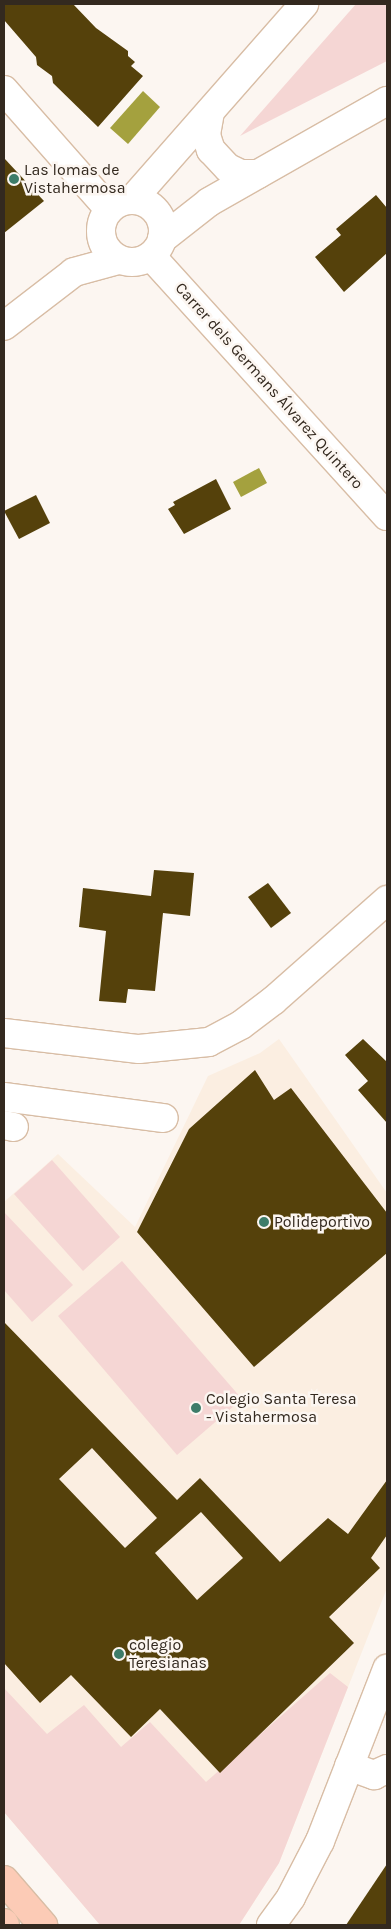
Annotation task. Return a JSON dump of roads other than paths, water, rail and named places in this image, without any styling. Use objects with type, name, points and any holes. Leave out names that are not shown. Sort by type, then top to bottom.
[{"type":"main road","points":[[4,1880],[43,1925]]},
{"type":"street","points":[[304,4],[210,112],[102,223],[100,237],[107,251],[118,260],[130,263],[157,236],[210,202],[387,102]]},
{"type":"street","points":[[4,90],[120,204],[151,206],[157,236]]},
{"type":"street","points":[[210,112],[206,135],[211,150],[228,168],[241,174],[258,174]]},
{"type":"street","name":"Carrer dels Germans Álvarez Quintero","points":[[157,236],[387,516]]},
{"type":"street","points":[[4,326],[74,272],[118,260]]},
{"type":"street","points":[[4,1033],[138,1049],[209,1042],[241,1025],[274,1000],[387,900]]},
{"type":"street","points":[[4,1097],[164,1118]]},
{"type":"street","points":[[271,1925],[291,1897],[320,1841],[387,1669]]},
{"type":"street","points":[[349,1766],[374,1775],[387,1769]]},
{"type":"place","name":"Las lomas de Vistahermosa","points":[[14,179]]},
{"type":"place","name":"Polideportivo","points":[[264,1222]]},
{"type":"place","name":"Colegio Santa Teresa - Vistahermosa","points":[[196,1408]]},
{"type":"place","name":"colegio Teresianas","points":[[119,1654]]}]
